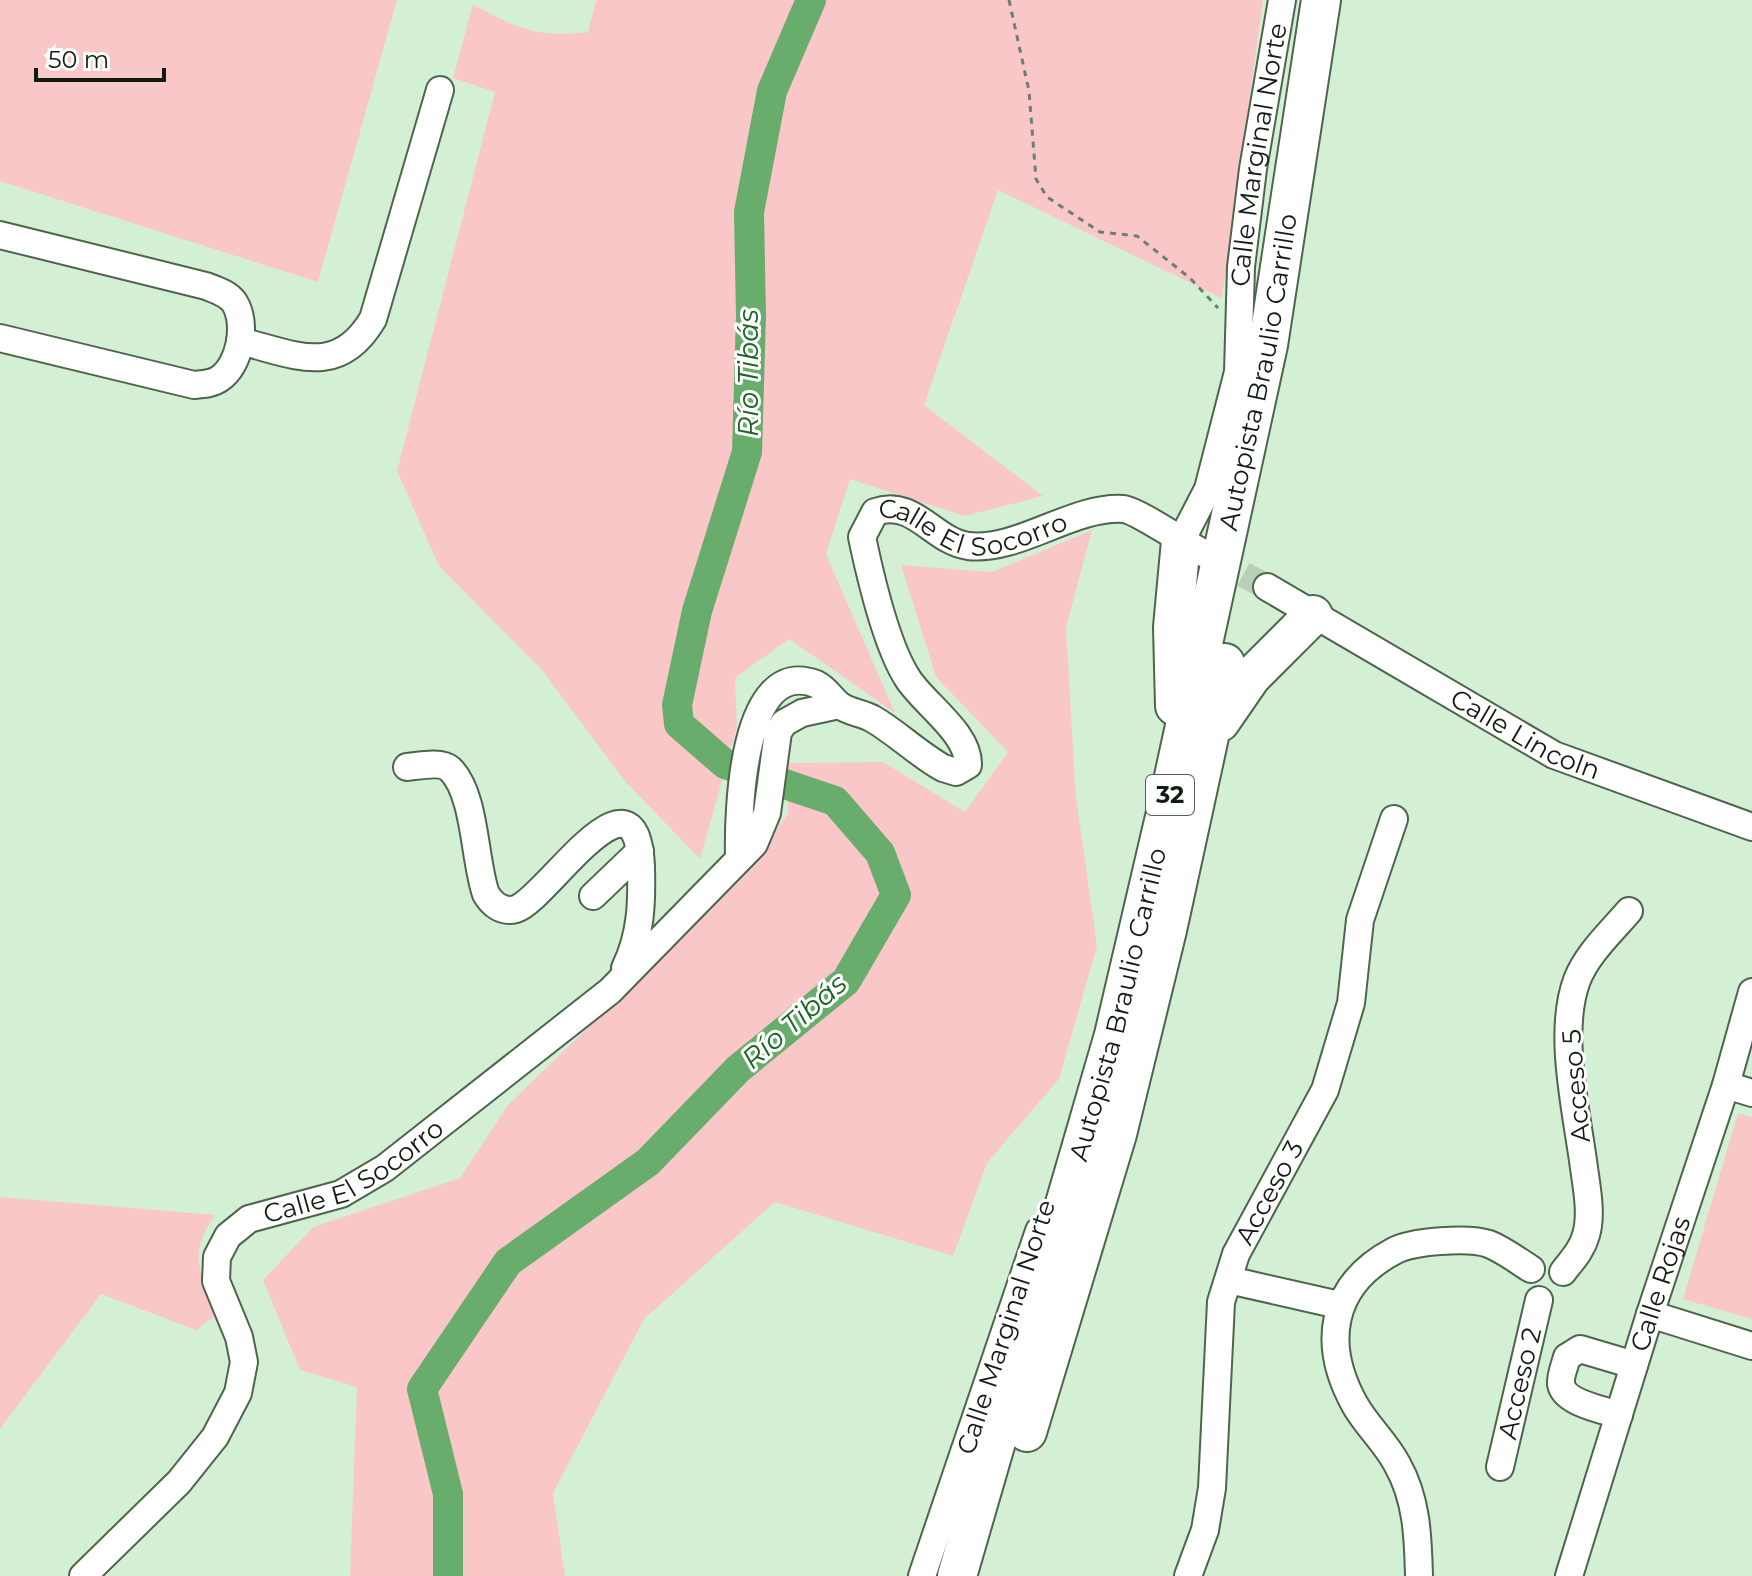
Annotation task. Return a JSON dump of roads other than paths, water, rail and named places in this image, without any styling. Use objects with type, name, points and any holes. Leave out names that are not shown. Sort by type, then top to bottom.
[{"type":"highway","name":"Autopista Braulio Carrillo","points":[[983,1576],[1117,1134],[1189,724],[1268,345],[1321,0]]},
{"type":"highway","name":"Autopista Braulio Carrillo","points":[[957,1576],[1114,1035],[1189,724],[1289,349],[1343,0]]},
{"type":"highway","points":[[1195,549],[1173,627],[1189,724],[1251,677],[1313,615]]},
{"type":"street","name":"Calle Marginal Norte","points":[[1195,549],[1238,372],[1241,267],[1253,169],[1282,0]]},
{"type":"street","points":[[240,341],[326,358],[346,352],[361,339],[373,319],[440,90]]},
{"type":"street","points":[[0,235],[226,294],[235,303],[241,320],[240,341],[230,367],[222,378],[194,385],[0,338]]},
{"type":"street","name":"Calle El Socorro","points":[[83,1576],[179,1482],[215,1437],[238,1393],[244,1362],[239,1337],[216,1281],[217,1257],[228,1236],[249,1219],[341,1194],[385,1168],[610,991],[754,844],[767,813],[763,742],[792,717],[839,705],[872,718],[943,768],[956,772],[968,765],[963,744],[907,677],[891,636],[862,537],[875,512],[889,507],[900,509],[947,539],[968,546],[1008,539],[1078,517],[1126,509],[1195,549]]},
{"type":"street","points":[[1267,587],[1313,615]]},
{"type":"street","name":"Calle Lincoln","points":[[1313,615],[1554,755],[1752,827]]},
{"type":"street","name":"Calle Marginal Norte","points":[[922,1576],[1063,1152],[1119,941],[1189,724]]},
{"type":"street","points":[[739,856],[743,794],[763,742]]},
{"type":"street","points":[[407,767],[442,765],[450,769],[464,797],[481,880],[494,905],[516,909],[600,830],[610,825],[629,827],[637,837],[640,851],[640,921],[634,950],[610,991]]},
{"type":"street","name":"Acceso 3","points":[[1188,1576],[1205,1530],[1212,1488],[1221,1302],[1236,1254],[1325,1090],[1351,1003],[1360,920],[1394,819]]},
{"type":"street","points":[[593,896],[640,851]]},
{"type":"street","name":"Acceso 5","points":[[1563,1272],[1587,1233],[1589,1199],[1568,1039],[1570,1006],[1578,978],[1589,958],[1629,911]]},
{"type":"street","name":"Calle Rojas","points":[[1569,1576],[1650,1314],[1726,1085],[1752,992]]},
{"type":"street","points":[[1726,1085],[1752,1093]]},
{"type":"street","points":[[1419,1576],[1418,1530],[1410,1494],[1397,1464],[1355,1404],[1338,1364],[1339,1305],[1351,1284],[1372,1263],[1401,1248],[1427,1243],[1484,1243],[1531,1269]]},
{"type":"street","points":[[1548,1262],[1563,1272],[1566,1283],[1561,1294],[1551,1301],[1539,1300],[1527,1287],[1531,1269],[1548,1262]]},
{"type":"street","points":[[1229,1280],[1339,1305]]},
{"type":"street","name":"Acceso 2","points":[[1500,1467],[1539,1300]]},
{"type":"street","points":[[1650,1314],[1752,1346]]},
{"type":"street","points":[[1564,1370],[1580,1349],[1634,1365]]},
{"type":"street","points":[[1524,1361],[1564,1370]]},
{"type":"street","points":[[1564,1370],[1571,1397],[1619,1415]]},
{"type":"waterway","name":"Río Tibás","points":[[448,1576],[448,1494],[422,1389],[508,1262],[648,1162],[738,1069],[846,981],[896,895],[880,853],[835,801],[725,764],[679,724],[677,705],[697,611],[747,452],[751,316],[749,212],[772,91],[811,0]]},
{"type":"tunnel","points":[[1209,556],[1267,587]]}]
